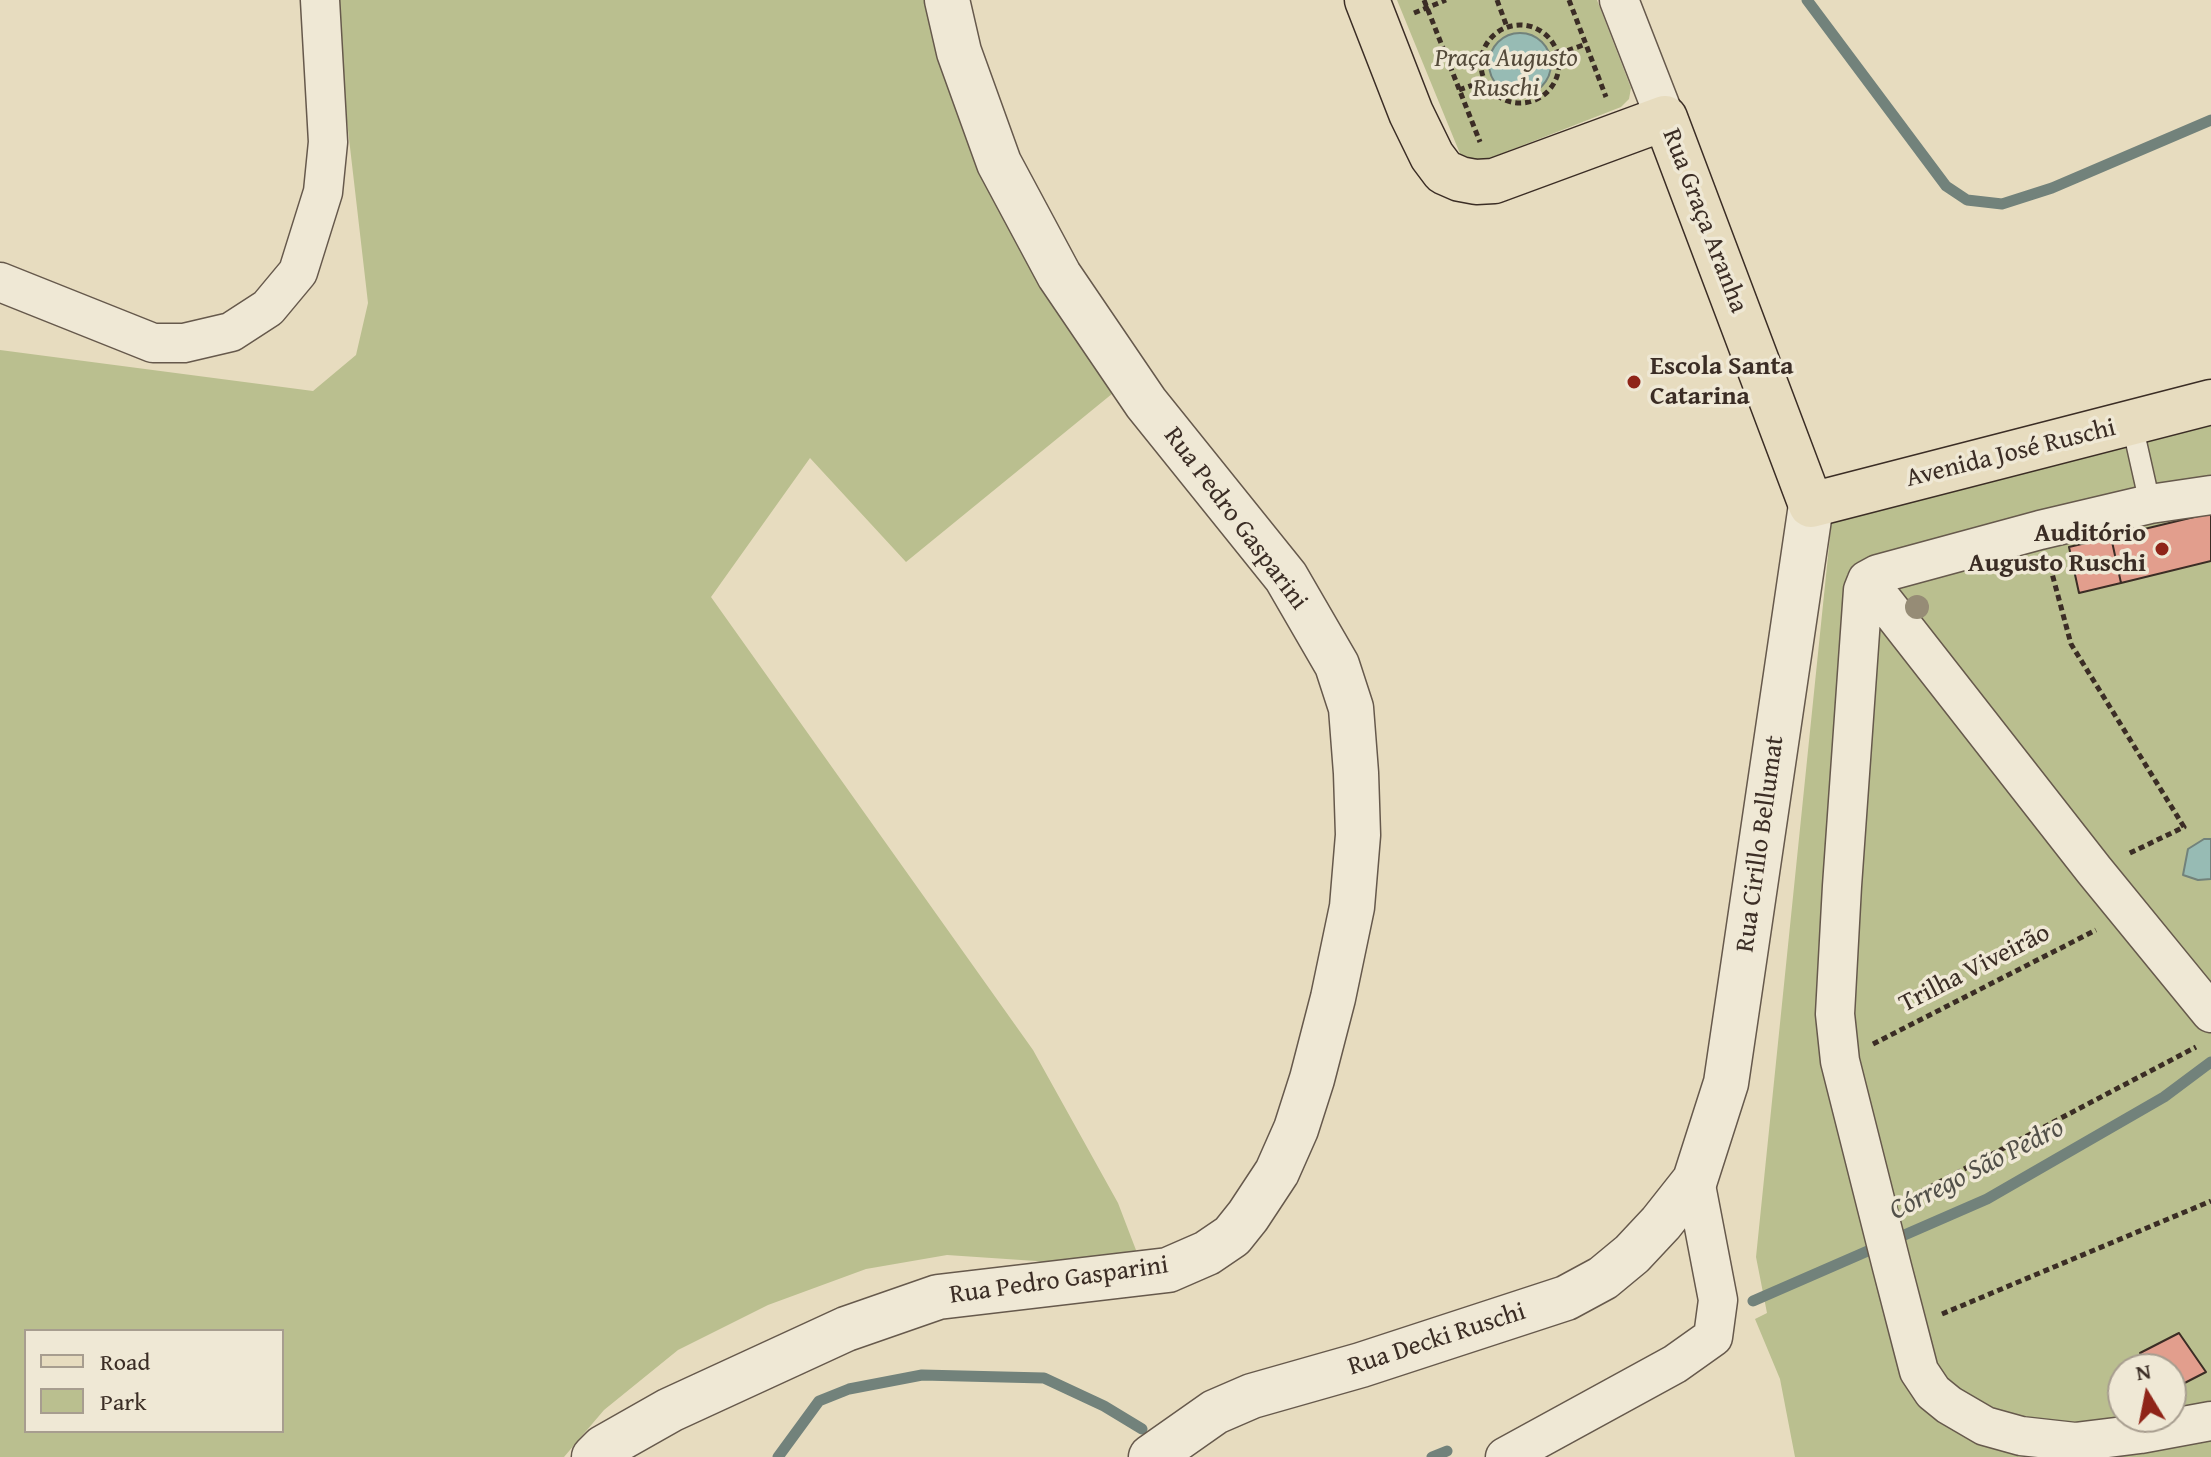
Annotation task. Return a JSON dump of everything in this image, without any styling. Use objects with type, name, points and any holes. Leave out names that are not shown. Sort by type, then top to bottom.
[{"type":"main road","points":[[1367,0],[1411,113],[1432,156],[1444,172],[1460,179],[1494,181],[1665,118]]},
{"type":"main road","name":"Rua Graça Aranha","points":[[1665,118],[1811,505]]},
{"type":"main road","name":"Avenida José Ruschi","points":[[1811,505],[2211,402]]},
{"type":"street","points":[[0,282],[153,343],[184,343],[231,332],[268,308],[298,272],[323,192],[328,142],[320,0]]},
{"type":"street","name":"Rua Pedro Gasparini","points":[[594,1457],[603,1448],[670,1410],[846,1329],[938,1297],[1168,1270],[1207,1253],[1232,1236],[1277,1172],[1296,1129],[1333,998],[1352,907],[1358,835],[1351,708],[1337,665],[1286,577],[1146,403],[1059,275],[999,163],[959,52],[947,0]]},
{"type":"street","points":[[1619,0],[1665,118]]},
{"type":"street","points":[[2211,495],[2150,504],[2040,530],[1878,574],[1867,580],[1863,590],[1835,1014],[1840,1061],[1919,1371],[1933,1392],[1985,1426],[2021,1436],[2075,1442],[2211,1421]]},
{"type":"street","name":"Rua Cirillo Bellumat","points":[[1695,1180],[1726,1083],[1811,505]]},
{"type":"street","points":[[1867,580],[2129,913],[2204,1030]]},
{"type":"street","points":[[1505,1457],[1675,1364],[1713,1337],[1718,1300],[1695,1180]]},
{"type":"street","name":"Rua Decki Ruschi","points":[[1151,1457],[1215,1412],[1252,1396],[1361,1365],[1566,1298],[1603,1278],[1632,1254],[1695,1180]]},
{"type":"lane","points":[[2132,424],[2150,504]]},
{"type":"path","points":[[1424,0],[1484,155]]},
{"type":"path","points":[[1409,15],[1446,0]]},
{"type":"path","points":[[1497,0],[1507,27]]},
{"type":"path","points":[[1569,0],[1610,105]]},
{"type":"path","points":[[1507,27],[1533,27],[1544,33],[1558,54],[1556,80],[1550,91],[1539,99],[1527,103],[1501,99],[1484,81],[1480,68],[1481,56],[1495,34],[1507,27]]},
{"type":"path","points":[[1558,54],[1586,44]]},
{"type":"path","points":[[1459,90],[1484,81]]},
{"type":"path","points":[[2040,530],[2071,644],[2184,827],[2094,870]]},
{"type":"path","name":"Trilha Viveirão","points":[[1840,1061],[2129,913]]},
{"type":"path","points":[[1885,1238],[2204,1030]]},
{"type":"path","points":[[1908,1328],[2211,1201]]},
{"type":"green space","points":[[333,0],[936,0],[1118,389],[906,562],[810,458],[711,597],[1033,1050],[1118,1203],[1144,1271],[1112,1275],[1036,1261],[947,1255],[866,1269],[768,1305],[678,1350],[604,1410],[564,1457],[0,1457],[0,350],[313,391],[356,355],[368,303]]},
{"type":"green space","name":"Praça Augusto Ruschi","points":[[1397,0],[1597,0],[1631,88],[1629,99],[1621,107],[1480,162],[1461,156]]},
{"type":"green space","points":[[2211,421],[2211,1457],[1795,1457],[1780,1379],[1755,1319],[1767,1313],[1756,1257],[1832,517]]},
{"type":"water","points":[[1520,33],[1532,35],[1542,42],[1549,52],[1549,76],[1542,86],[1532,93],[1520,95],[1508,93],[1498,86],[1491,76],[1489,64],[1491,52],[1498,42],[1508,35]]},
{"type":"water","points":[[2204,839],[2211,839],[2211,879],[2198,880],[2183,875],[2188,849]]},
{"type":"building","name":"Auditório Augusto Ruschi","points":[[2211,513],[2211,561],[2121,583],[2111,537]]},
{"type":"building","points":[[2111,537],[2121,583],[2079,593],[2069,547]]},
{"type":"building","points":[[2179,1333],[2206,1372],[2187,1382],[2187,1353],[2140,1353]]},
{"type":"waterway","points":[[1807,0],[1946,186],[1967,200],[2002,204],[2052,188],[2211,120]]},
{"type":"waterway","name":"Córrego São Pedro","points":[[1753,1301],[1987,1199],[2164,1097],[2211,1062]]},
{"type":"waterway","name":"Córrego São Pedro","points":[[778,1457],[819,1401],[849,1389],[922,1375],[1044,1378],[1104,1406],[1142,1429]]},
{"type":"waterway","name":"Córrego São Pedro","points":[[1432,1457],[1447,1451]]},
{"type":"place","name":"Escola Santa Catarina","points":[[1634,382]]},
{"type":"place","name":"Auditório Augusto Ruschi","points":[[2162,549]]}]
